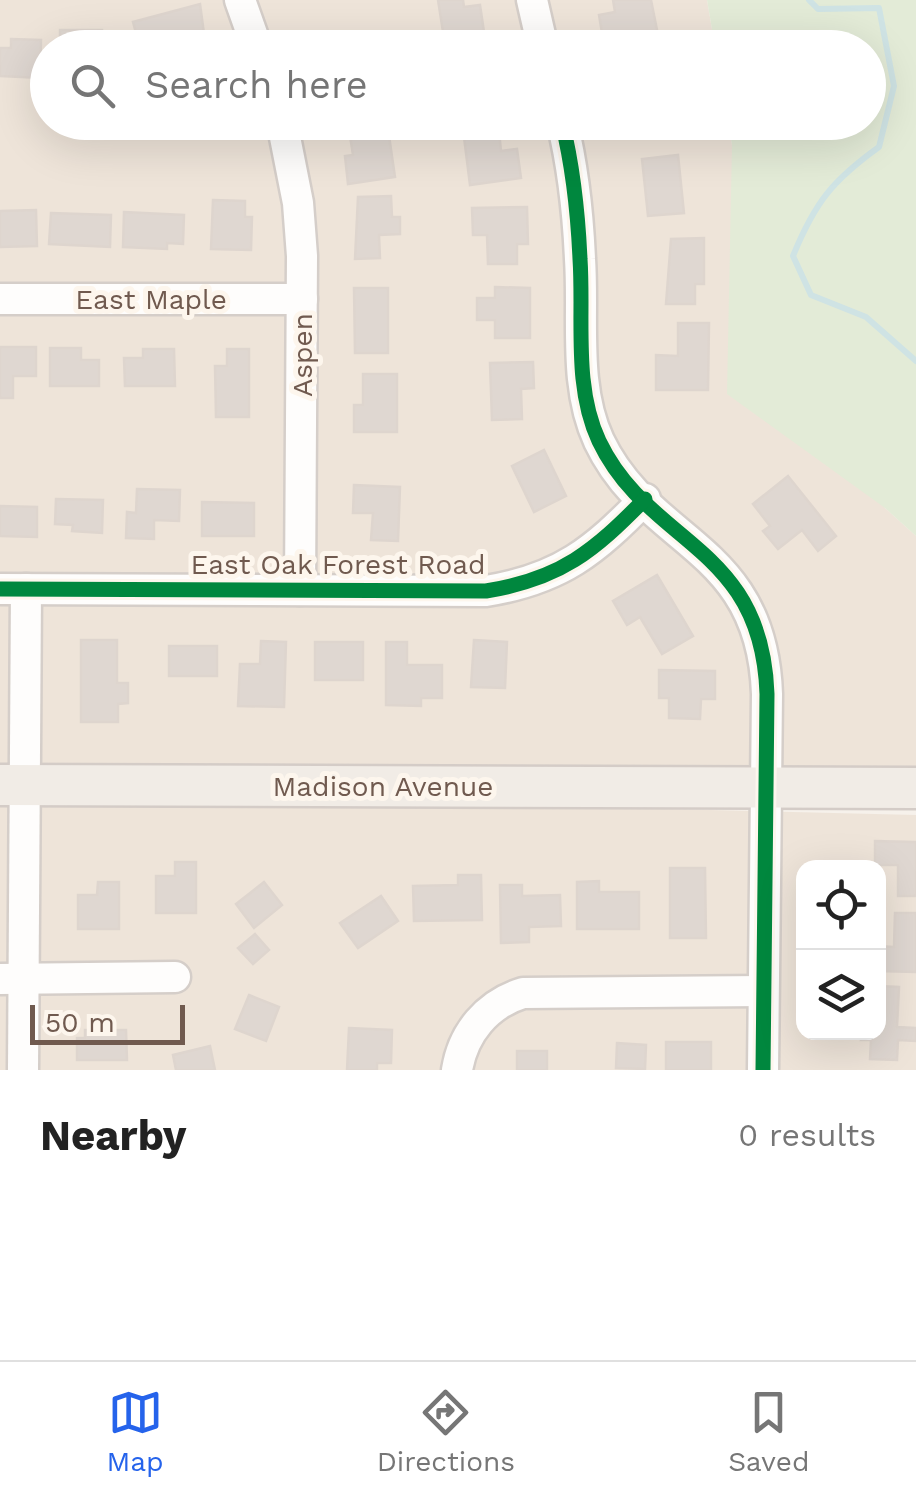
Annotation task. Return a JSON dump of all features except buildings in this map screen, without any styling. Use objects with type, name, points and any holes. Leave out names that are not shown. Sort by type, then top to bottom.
[{"type":"main road","name":"Madison Avenue","points":[[13,785],[916,788]]},
{"type":"street","points":[[240,0],[251,30]]},
{"type":"street","points":[[532,0],[539,30]]},
{"type":"street","name":"Aspen","points":[[286,140],[298,203],[302,299],[300,590]]},
{"type":"street","points":[[564,140],[580,258],[587,406],[608,458],[645,498],[718,564],[752,618],[766,677],[763,1070]]},
{"type":"street","name":"East Maple","points":[[0,298],[302,299]]},
{"type":"street","name":"East Oak Forest Road","points":[[13,589],[512,587],[573,564],[599,546],[645,498]]},
{"type":"street","points":[[13,589],[12,979],[23,1070]]},
{"type":"street","points":[[12,979],[175,977]]},
{"type":"street","points":[[457,1070],[462,1049],[482,1018],[507,998],[524,993],[763,991]]},
{"type":"shaded area","points":[[0,0],[707,0],[712,30],[30,30],[30,140],[731,140],[885,508],[916,536],[916,786],[0,770]]},
{"type":"shaded area","points":[[0,793],[916,815],[916,1070],[0,1070]]},
{"type":"green space","points":[[707,0],[916,0],[916,536],[885,508],[727,394],[731,140],[886,140],[886,30],[712,30]]},
{"type":"waterway","points":[[809,0],[818,9],[879,8],[883,30]]},
{"type":"waterway","points":[[886,44],[894,86],[886,119]]},
{"type":"waterway","points":[[881,140],[879,147],[849,170],[827,194],[793,256],[811,295],[866,317],[916,361]]},
{"type":"cycle path","points":[[566,140],[576,208],[583,375],[599,441],[620,476],[646,504],[725,576],[746,606],[760,644],[767,694],[763,1070]]},
{"type":"cycle path","points":[[0,589],[486,591],[535,579],[574,560],[609,534],[645,499]]}]
